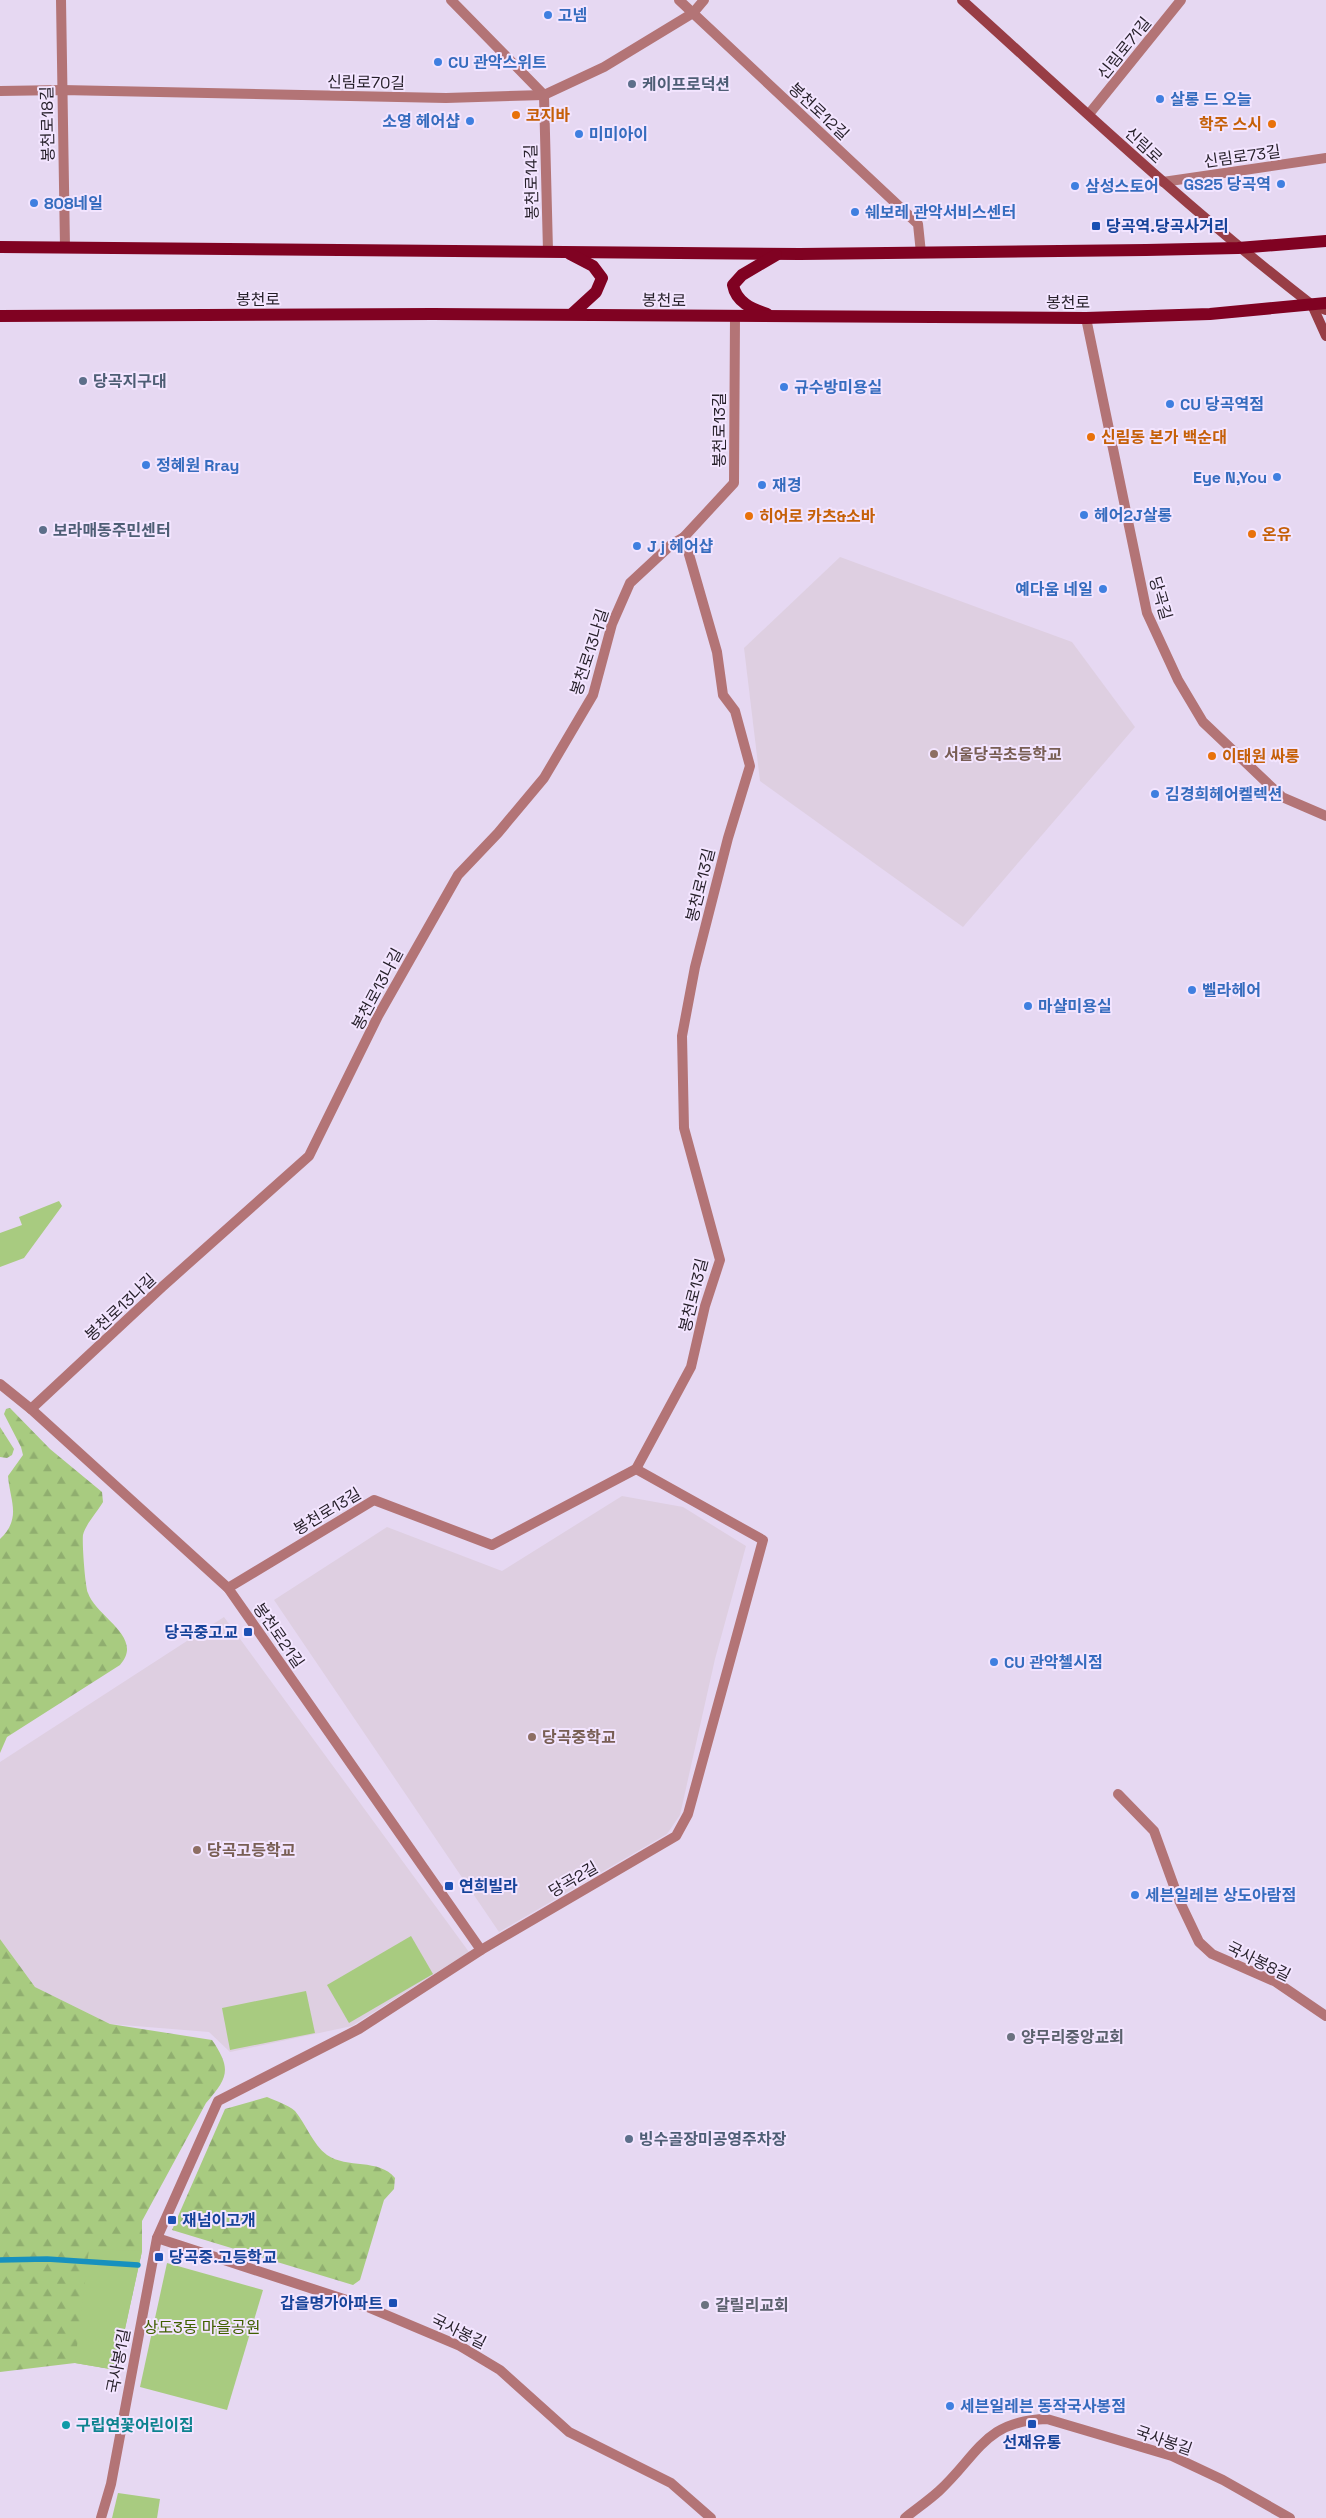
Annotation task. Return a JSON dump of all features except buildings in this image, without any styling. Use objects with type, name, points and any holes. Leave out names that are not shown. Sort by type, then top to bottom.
[{"type":"main road","name":"신림로","points":[[962,0],[1238,248],[1312,305]]},
{"type":"main road","points":[[2,246],[778,254],[1238,248],[1326,241]]},
{"type":"main road","points":[[565,252],[593,266],[602,278],[596,292],[572,314]]},
{"type":"main road","points":[[774,317],[751,308],[737,297],[733,285],[742,275],[778,254]]},
{"type":"main road","name":"봉천로","points":[[0,316],[572,314],[735,317],[1086,318],[1210,314],[1326,303]]},
{"type":"main road","points":[[1312,305],[1326,310]]},
{"type":"main road","points":[[1312,305],[1326,336]]},
{"type":"street","name":"봉천로18길","points":[[61,0],[65,246]]},
{"type":"street","points":[[451,0],[544,95]]},
{"type":"street","name":"봉천로12길","points":[[679,0],[918,224],[921,253]]},
{"type":"street","name":"신림로70길","points":[[0,91],[62,90],[446,98],[544,95],[604,67],[693,13],[704,0]]},
{"type":"street","name":"신림로71길","points":[[1089,114],[1181,0]]},
{"type":"street","name":"봉천로14길","points":[[544,95],[548,251]]},
{"type":"street","name":"신림로73길","points":[[1163,182],[1326,158]]},
{"type":"street","name":"봉천로13길","points":[[228,1588],[374,1500],[492,1545],[636,1469],[691,1367],[705,1306],[720,1260],[684,1128],[682,1036],[695,967],[728,838],[750,766],[735,711],[723,695],[717,652],[684,538],[734,482],[735,317]]},
{"type":"street","name":"당곡길","points":[[1086,318],[1147,613],[1178,680],[1203,722],[1282,797],[1326,816]]},
{"type":"street","name":"봉천로13나길","points":[[31,1409],[162,1287],[309,1156],[378,1016],[458,874],[498,834],[544,778],[593,696],[612,624],[630,582],[672,544],[684,538]]},
{"type":"street","name":"봉천로21길","points":[[0,1384],[31,1409],[228,1588],[481,1950]]},
{"type":"street","name":"당곡2길","points":[[218,2101],[360,2029],[481,1950],[676,1836],[688,1814],[763,1540],[636,1469]]},
{"type":"street","name":"국사봉8길","points":[[1118,1794],[1154,1831],[1179,1900],[1199,1942],[1212,1954],[1276,1982],[1326,2016]]},
{"type":"street","name":"국사봉1길","points":[[101,2518],[110,2484],[157,2238],[218,2101]]},
{"type":"street","name":"국사봉길","points":[[157,2238],[365,2306],[460,2346],[500,2370],[569,2432],[671,2483],[711,2518]]},
{"type":"street","name":"국사봉길","points":[[905,2518],[940,2490],[991,2436],[1008,2424],[1025,2419],[1046,2418],[1172,2456],[1223,2480],[1290,2518]]},
{"type":"shaded area","name":"서울당곡초등학교","points":[[840,557],[1072,642],[1135,727],[963,927],[760,781],[744,648]]},
{"type":"shaded area","name":"당곡중학교","points":[[622,1496],[683,1507],[746,1546],[715,1659],[680,1815],[667,1834],[499,1932],[274,1600],[387,1527],[502,1571]]},
{"type":"shaded area","name":"당곡고등학교","points":[[224,1617],[469,1952],[352,2026],[230,2052],[209,2032],[110,2024],[35,1987],[0,1939],[0,1762]]},
{"type":"green space","points":[[59,1201],[62,1206],[24,1258],[0,1267],[0,1233],[22,1225],[19,1217]]},
{"type":"green space","points":[[10,1408],[50,1449],[102,1492],[103,1502],[83,1535],[87,1589],[93,1602],[123,1636],[127,1645],[126,1655],[120,1665],[7,1737],[0,1753],[0,1539],[11,1524],[13,1516],[8,1476],[23,1455],[21,1447],[4,1414],[6,1409]]},
{"type":"green space","points":[[0,1427],[14,1449],[12,1455],[7,1458],[0,1457]]},
{"type":"green space","points":[[411,1936],[433,1974],[349,2023],[327,1985]]},
{"type":"green space","points":[[0,1939],[35,1987],[110,2024],[212,2040],[225,2066],[223,2080],[206,2103],[142,2221],[142,2251],[116,2370],[75,2363],[0,2372]]},
{"type":"green space","points":[[306,1991],[315,2033],[230,2050],[222,2008]]},
{"type":"green space","points":[[267,2097],[295,2111],[318,2146],[327,2155],[344,2162],[380,2168],[395,2178],[394,2189],[384,2200],[360,2280],[353,2285],[172,2230],[225,2109]]},
{"type":"green space","points":[[89,2249],[142,2251],[116,2370],[75,2363]]},
{"type":"green space","name":"상도3동 마을공원","points":[[167,2263],[263,2290],[227,2410],[140,2387]]},
{"type":"green space","points":[[118,2493],[160,2499],[157,2518],[112,2518]]},
{"type":"waterway","points":[[0,2260],[47,2259],[138,2265]]},
{"type":"place","name":"고넴","points":[[548,15]]},
{"type":"place","name":"CU 관악스위트","points":[[438,62]]},
{"type":"place","name":"케이프로덕션","points":[[632,84]]},
{"type":"place","name":"살롱 드 오늘","points":[[1160,99]]},
{"type":"place","name":"코지바","points":[[516,115]]},
{"type":"place","name":"소영 헤어샵","points":[[470,121]]},
{"type":"place","name":"학주 스시","points":[[1272,124]]},
{"type":"place","name":"미미아이","points":[[579,134]]},
{"type":"place","name":"GS25 당곡역","points":[[1281,184]]},
{"type":"place","name":"삼성스토어","points":[[1075,186]]},
{"type":"place","name":"808네일","points":[[34,203]]},
{"type":"place","name":"쉐보레 관악서비스센터","points":[[855,212]]},
{"type":"place","name":"당곡역.당곡사거리","points":[[1096,226]]},
{"type":"place","name":"당곡지구대","points":[[83,381]]},
{"type":"place","name":"규수방미용실","points":[[784,387]]},
{"type":"place","name":"CU 당곡역점","points":[[1170,404]]},
{"type":"place","name":"신림동 본가 백순대","points":[[1091,437]]},
{"type":"place","name":"정혜원 Rray","points":[[146,465]]},
{"type":"place","name":"Eye N,You","points":[[1277,477]]},
{"type":"place","name":"재경","points":[[762,485]]},
{"type":"place","name":"헤어2J살롱","points":[[1084,515]]},
{"type":"place","name":"히어로 카츠&소바","points":[[749,516]]},
{"type":"place","name":"보라매동주민센터","points":[[43,530]]},
{"type":"place","name":"온유","points":[[1252,534]]},
{"type":"place","name":"J j 헤어샵","points":[[637,546]]},
{"type":"place","name":"예다움 네일","points":[[1103,589]]},
{"type":"place","name":"서울당곡초등학교","points":[[934,754]]},
{"type":"place","name":"이태원 싸롱","points":[[1212,756]]},
{"type":"place","name":"김경희헤어켈렉션","points":[[1155,794]]},
{"type":"place","name":"벨라헤어","points":[[1192,990]]},
{"type":"place","name":"마샬미용실","points":[[1028,1006]]},
{"type":"place","name":"당곡중고교","points":[[248,1632]]},
{"type":"place","name":"CU 관악첼시점","points":[[994,1662]]},
{"type":"place","name":"당곡중학교","points":[[532,1737]]},
{"type":"place","name":"당곡고등학교","points":[[197,1850]]},
{"type":"place","name":"연희빌라","points":[[449,1886]]},
{"type":"place","name":"세븐일레븐 상도아람점","points":[[1135,1895]]},
{"type":"place","name":"양무리중앙교회","points":[[1011,2037]]},
{"type":"place","name":"빙수골장미공영주차장","points":[[629,2139]]},
{"type":"place","name":"재넘이고개","points":[[172,2220]]},
{"type":"place","name":"당곡중.고등학교","points":[[159,2257]]},
{"type":"place","name":"갑을명가아파트","points":[[393,2303]]},
{"type":"place","name":"갈릴리교회","points":[[705,2305]]},
{"type":"place","name":"세븐일레븐 동작국사봉점","points":[[950,2406]]},
{"type":"place","name":"선재유통","points":[[1032,2424]]},
{"type":"place","name":"구립연꽃어린이집","points":[[66,2425]]}]
